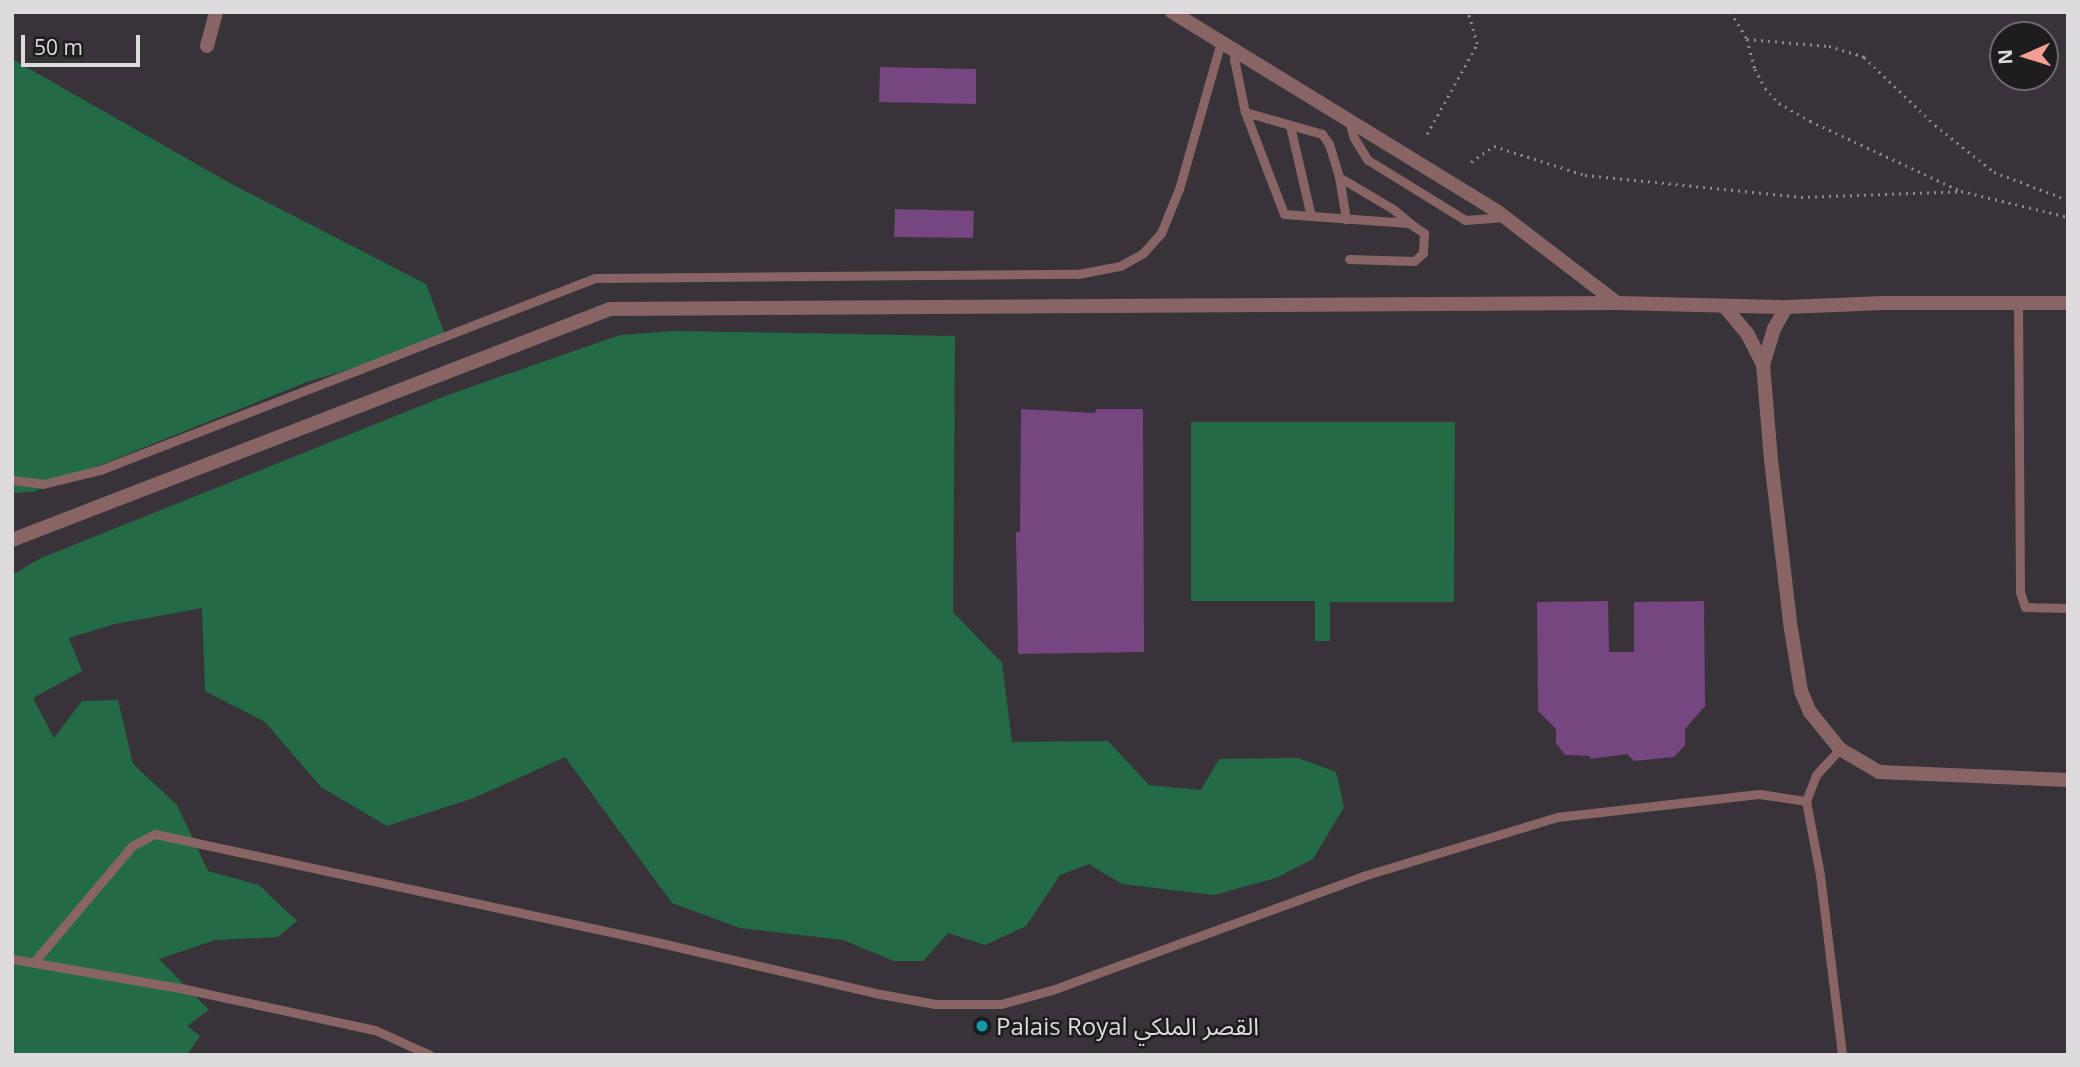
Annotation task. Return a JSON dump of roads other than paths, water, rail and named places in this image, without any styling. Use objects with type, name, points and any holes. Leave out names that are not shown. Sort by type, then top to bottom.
[{"type":"street","points":[[207,46],[216,12]]},
{"type":"street","points":[[1172,12],[1505,217],[1617,303]]},
{"type":"street","points":[[12,540],[610,309],[1617,303],[1786,307],[1884,303],[2068,303]]},
{"type":"street","points":[[1724,306],[1747,333],[1763,365]]},
{"type":"street","points":[[1786,307],[1774,329],[1763,365],[1772,474],[1801,691],[1810,712],[1840,749],[1868,766],[1893,774],[2068,780]]},
{"type":"lane","points":[[12,480],[43,484],[100,470],[595,278],[1078,274],[1120,266],[1143,253],[1161,233],[1179,189],[1221,42]]},
{"type":"lane","points":[[1235,52],[1245,112],[1284,214],[1409,223],[1414,226]]},
{"type":"lane","points":[[1245,112],[1322,134],[1329,144],[1339,177],[1346,219]]},
{"type":"lane","points":[[1348,120],[1354,138],[1368,160],[1465,220],[1505,217]]},
{"type":"lane","points":[[1290,126],[1311,216]]},
{"type":"lane","points":[[1339,177],[1393,209],[1424,233],[1423,253],[1414,261],[1349,259]]},
{"type":"lane","points":[[2018,303],[2020,592],[2025,607],[2068,608]]},
{"type":"lane","points":[[1840,749],[1816,775],[1806,801],[1820,876],[1842,1055]]},
{"type":"lane","points":[[34,962],[132,846],[155,834],[652,941],[880,994],[935,1004],[1002,1004],[1052,990],[1363,876],[1556,817],[1771,793],[1806,801]]},
{"type":"lane","points":[[12,959],[185,989],[375,1030],[430,1055]]},
{"type":"place","name":"Palais Royal القصر الملكي","points":[[982,1026]]}]
